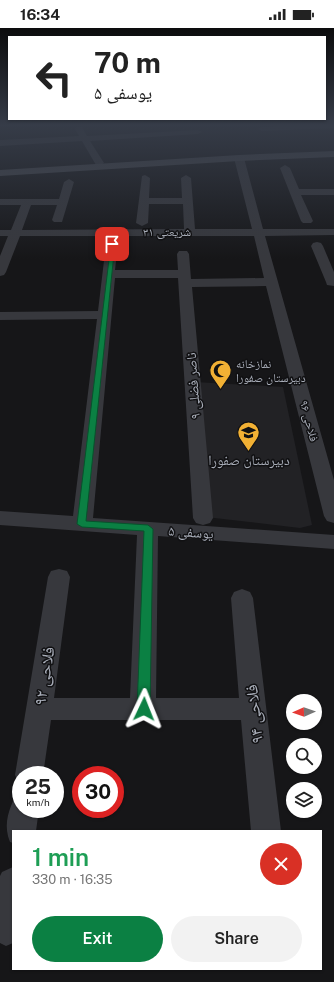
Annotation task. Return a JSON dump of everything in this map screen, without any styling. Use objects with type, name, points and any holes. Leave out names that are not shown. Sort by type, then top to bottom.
[{"type":"main road","points":[[0,174],[67,170]]},
{"type":"street","name":"فلاحی ۹۶","points":[[242,170],[334,516]]},
{"type":"street","points":[[286,170],[307,221]]},
{"type":"street","points":[[142,223],[145,178]]},
{"type":"street","points":[[186,178],[190,232]]},
{"type":"street","points":[[58,220],[69,182]]},
{"type":"street","points":[[295,192],[334,192]]},
{"type":"street","points":[[144,201],[188,200]]},
{"type":"street","points":[[0,202],[64,202]]},
{"type":"street","points":[[0,272],[27,202]]},
{"type":"street","name":"شریعتی ۳۱","points":[[0,233],[334,232]]},
{"type":"street","points":[[82,524],[112,244]]},
{"type":"street","points":[[317,246],[333,282]]},
{"type":"street","name":"ناصر فضلی ۹","points":[[183,254],[203,518]]},
{"type":"street","points":[[109,274],[272,282]]},
{"type":"street","points":[[0,316],[104,315]]},
{"type":"street","name":"یوسفی ۵","points":[[0,518],[334,542]]},
{"type":"street","points":[[144,709],[148,529]]},
{"type":"street","name":"فلاحی ۹۲","points":[[30,766],[59,577]]},
{"type":"street","name":"فلاحی ۹۴","points":[[242,598],[266,830]]},
{"type":"street","points":[[39,709],[253,709]]},
{"type":"street","points":[[21,830],[23,818]]},
{"type":"street","points":[[6,929],[12,889]]},
{"type":"shaded area","name":"دبیرستان صفورا","points":[[195,382],[283,387],[312,525],[300,528],[206,517]]},
{"type":"place","name":"نمازخانه دبیرستان صفورا","points":[[221,390]]},
{"type":"place","name":"دبیرستان صفورا","points":[[249,452]]},
{"type":"route","points":[[112,244],[82,524],[148,529],[144,709]]}]
